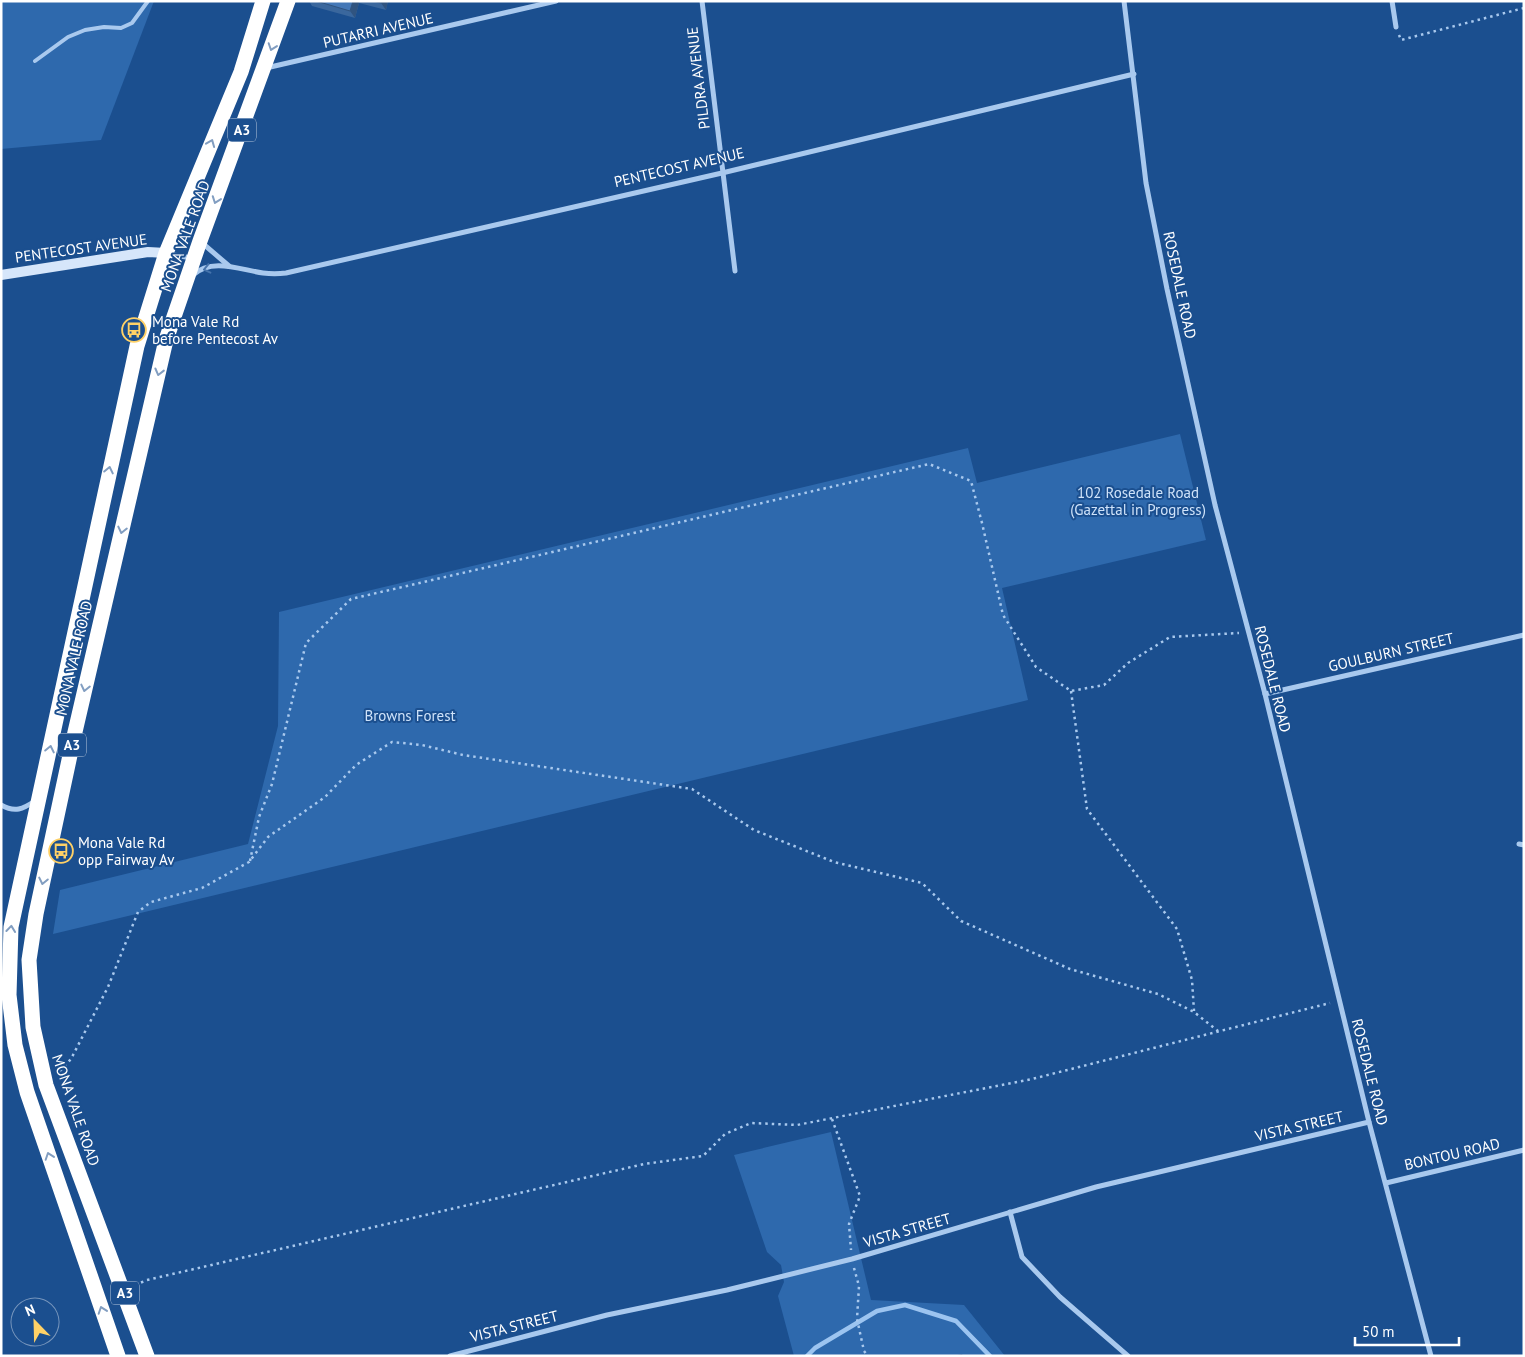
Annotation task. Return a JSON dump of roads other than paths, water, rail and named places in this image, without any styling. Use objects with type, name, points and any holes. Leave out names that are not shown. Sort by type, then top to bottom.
[{"type":"highway","name":"MONA VALE ROAD","points":[[118,1356],[27,1092],[15,1045],[9,995],[11,927],[120,417],[137,346],[166,253],[241,72],[263,1]]},
{"type":"highway","name":"MONA VALE ROAD","points":[[148,1356],[46,1085],[33,1027],[29,960],[36,914],[75,732],[166,340],[200,241],[288,1]]},
{"type":"street","name":"PUTARRI AVENUE","points":[[264,69],[556,1]]},
{"type":"street","name":"PILDRA AVENUE","points":[[702,1],[722,173],[736,271]]},
{"type":"street","name":"ROSEDALE ROAD","points":[[1124,1],[1146,183],[1165,279],[1215,505],[1265,694],[1369,1122],[1431,1356]]},
{"type":"street","points":[[1392,1],[1396,27]]},
{"type":"street","name":"PENTECOST AVENUE","points":[[188,280],[203,268],[229,266],[261,273],[286,273],[722,173],[1134,74]]},
{"type":"street","name":"PENTECOST AVENUE","points":[[200,241],[229,266]]},
{"type":"street","name":"PENTECOST AVENUE","points":[[1,275],[148,252],[195,258]]},
{"type":"street","name":"GOULBURN STREET","points":[[1265,694],[1524,635]]},
{"type":"street","points":[[1,805],[8,809],[17,810],[24,808],[40,797]]},
{"type":"street","name":"VISTA STREET","points":[[450,1356],[607,1315],[727,1290],[852,1259],[1096,1186],[1369,1122]]},
{"type":"street","name":"BONTOU ROAD","points":[[1386,1183],[1524,1150]]},
{"type":"street","points":[[1010,1212],[1022,1257],[1060,1297],[1128,1356]]},
{"type":"lane","points":[[35,60],[68,37],[85,30],[104,27],[121,28],[132,23],[148,1]]},
{"type":"waterway","points":[[807,1356],[815,1348],[877,1311],[905,1305],[956,1321],[990,1356]]},
{"type":"place","name":"Mona Vale Rd before Pentecost Av","points":[[134,330]]},
{"type":"place","name":"Mona Vale Rd opp Fairway Av","points":[[61,851]]},
{"type":"park label","name":"102 Rosedale Road (Gazettal in Progress)","points":[[1138,500]]},
{"type":"park label","name":"Browns Forest","points":[[410,715]]}]
